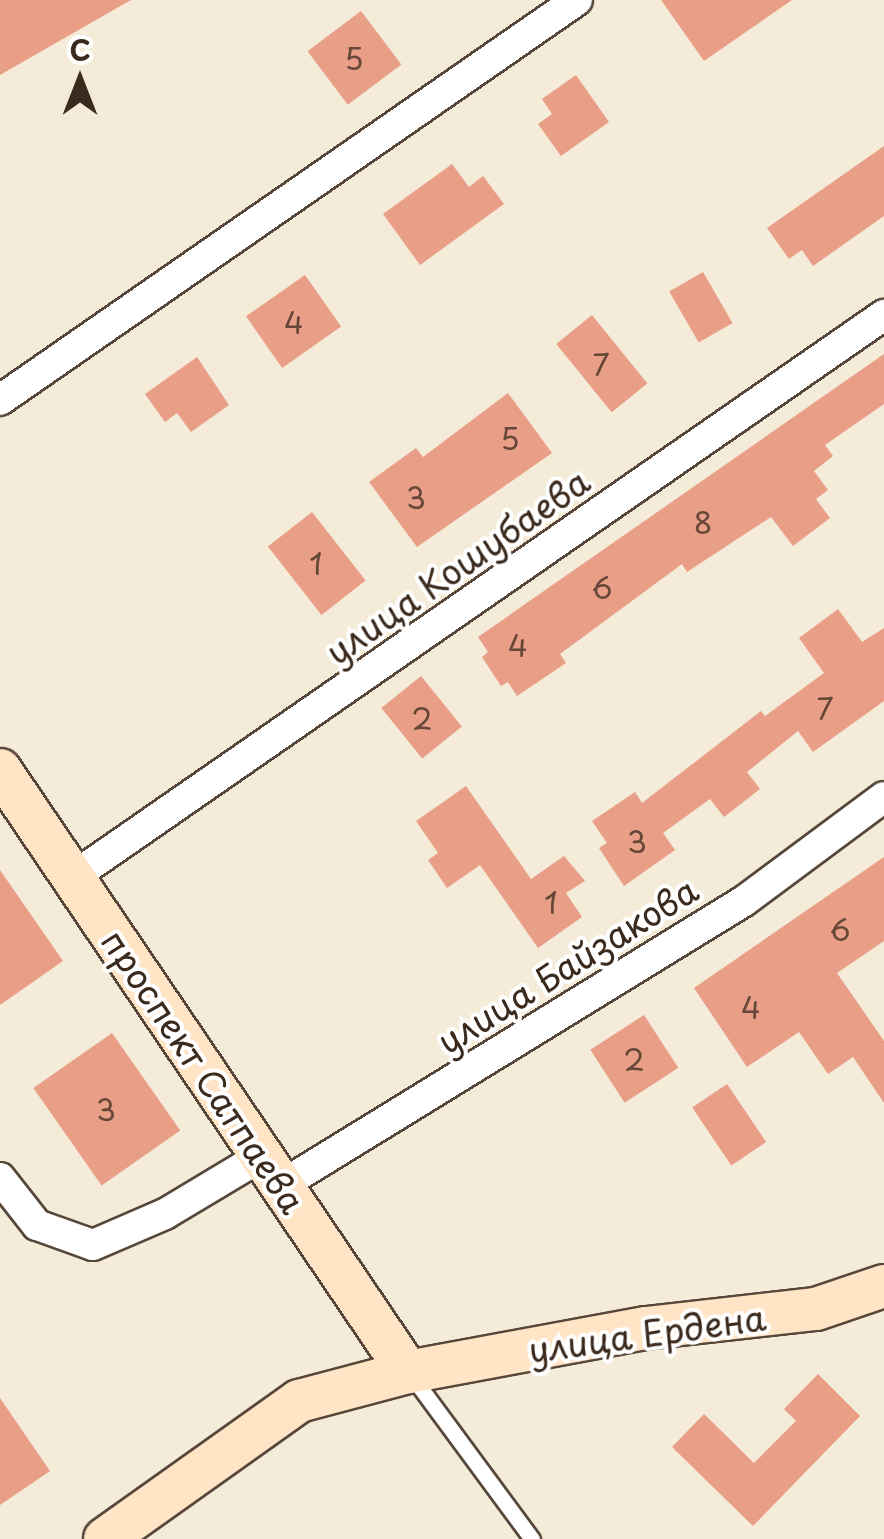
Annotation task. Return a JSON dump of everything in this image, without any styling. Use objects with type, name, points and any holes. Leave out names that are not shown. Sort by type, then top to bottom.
[{"type":"street","points":[[0,400],[577,0]]},
{"type":"street","name":"улица Кошубаева","points":[[73,878],[884,315]]},
{"type":"street","name":"проспект Сатпаева","points":[[0,770],[408,1372]]},
{"type":"street","name":"улица Байзакова","points":[[0,1178],[37,1225],[93,1244],[272,1171],[744,900],[884,797]]},
{"type":"street","name":"улица Ердена","points":[[104,1539],[299,1401],[408,1372],[646,1328],[816,1308],[884,1286]]},
{"type":"lane","points":[[408,1372],[532,1539]]},
{"type":"building","points":[[0,0],[131,0],[0,75]]},
{"type":"building","points":[[661,0],[792,0],[704,61]]},
{"type":"building","points":[[361,11],[401,65],[348,105],[307,51]]},
{"type":"building","points":[[576,75],[609,122],[561,156],[538,124],[552,114],[542,99]]},
{"type":"building","points":[[884,146],[884,216],[813,266],[802,250],[789,259],[767,228]]},
{"type":"building","points":[[452,164],[469,187],[483,176],[504,204],[420,265],[383,214]]},
{"type":"building","points":[[703,272],[732,323],[699,343],[669,292]]},
{"type":"building","points":[[305,275],[341,327],[282,368],[246,316]]},
{"type":"building","points":[[592,315],[647,383],[612,412],[556,344]]},
{"type":"building","points":[[884,354],[884,404],[825,445],[833,456],[814,471],[828,490],[816,499],[830,518],[793,546],[771,517],[687,572],[682,564],[560,654],[566,663],[517,696],[508,682],[501,686],[482,657],[488,652],[478,637]]},
{"type":"building","points":[[197,357],[229,405],[191,432],[177,413],[165,422],[145,394]]},
{"type":"building","points":[[508,393],[552,453],[417,547],[369,482],[416,448],[423,457]]},
{"type":"building","points":[[312,512],[366,581],[321,615],[268,546]]},
{"type":"building","points":[[838,609],[862,642],[884,628],[884,701],[813,752],[798,731],[747,772],[760,789],[724,817],[710,799],[663,833],[675,850],[624,886],[599,848],[607,843],[592,821],[635,792],[642,803],[761,711],[765,716],[824,673],[799,638]]},
{"type":"building","points":[[421,676],[462,727],[422,759],[381,708]]},
{"type":"building","points":[[466,786],[531,879],[564,856],[585,881],[566,893],[582,917],[538,948],[480,865],[447,888],[428,860],[438,853],[416,821]]},
{"type":"building","points":[[884,857],[884,941],[837,973],[884,1041],[884,1103],[853,1057],[828,1074],[799,1032],[747,1067],[694,988]]},
{"type":"building","points":[[0,870],[63,961],[0,1005]]},
{"type":"building","points":[[644,1015],[678,1068],[625,1103],[590,1050]]},
{"type":"building","points":[[112,1033],[180,1130],[102,1186],[33,1088]]},
{"type":"building","points":[[727,1084],[766,1142],[731,1166],[692,1107]]},
{"type":"building","points":[[818,1374],[860,1416],[753,1526],[672,1447],[704,1414],[754,1463],[796,1421],[784,1409]]},
{"type":"building","points":[[0,1398],[50,1471],[0,1505]]}]
